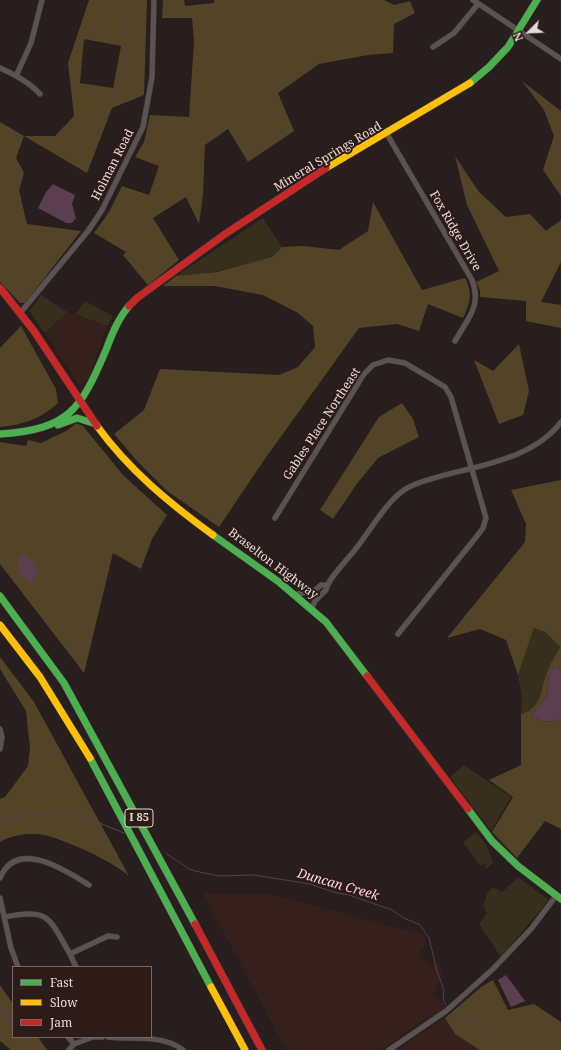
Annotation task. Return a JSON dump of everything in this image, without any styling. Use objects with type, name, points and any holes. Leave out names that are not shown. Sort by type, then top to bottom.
[{"type":"main road","name":"Mineral Springs Road","points":[[48,427],[70,414],[94,381],[118,322],[130,304],[225,234],[336,162],[387,134],[464,88],[481,75],[508,47],[537,0]]},
{"type":"main road","name":"Braselton Highway","points":[[0,288],[21,312],[80,402],[133,470],[162,496],[266,570],[296,594],[326,622],[349,649],[492,840],[518,866],[559,897]]},
{"type":"main road","points":[[0,434],[17,434],[55,426],[76,417],[83,418],[96,424]]},
{"type":"main road","name":"I 85","points":[[0,596],[64,683],[139,818],[262,1050]]},
{"type":"main road","name":"I 85","points":[[0,625],[28,660],[82,741],[245,1050]]},
{"type":"street","points":[[16,76],[31,43],[42,0]]},
{"type":"street","name":"Holman Road","points":[[21,312],[88,231],[99,215],[144,127],[152,77],[154,0]]},
{"type":"street","points":[[472,0],[561,59]]},
{"type":"street","points":[[433,47],[454,33],[478,4]]},
{"type":"street","points":[[0,68],[33,87],[40,94]]},
{"type":"street","name":"Fox Ridge Drive","points":[[387,134],[472,280],[476,290],[476,304],[455,341]]},
{"type":"street","name":"Gables Place Northeast","points":[[275,518],[364,374],[373,365],[388,360],[405,363],[445,388],[451,397],[486,518],[483,528],[398,634]]},
{"type":"street","points":[[296,594],[314,591],[321,585],[326,584],[343,566],[391,502],[404,489],[505,458],[531,447],[545,439],[561,422]]},
{"type":"street","points":[[312,608],[315,601],[326,590],[326,584]]},
{"type":"street","points":[[0,729],[2,737],[0,749]]},
{"type":"street","points":[[0,878],[4,870],[12,863],[22,859],[32,859],[58,866],[89,885]]},
{"type":"street","points":[[389,1050],[446,1011],[493,969],[559,897]]},
{"type":"street","points":[[0,898],[11,948],[18,966]]},
{"type":"street","points":[[5,917],[26,913],[41,915],[51,922],[76,966]]},
{"type":"street","points":[[70,954],[108,936],[117,937]]},
{"type":"street","points":[[69,1038],[74,1044]]},
{"type":"street","points":[[68,1050],[74,1044],[89,1038]]},
{"type":"street","points":[[127,1038],[165,1040],[175,1044],[183,1050]]},
{"type":"shaded area","points":[[89,0],[147,0],[144,95],[112,108],[87,173],[24,136],[55,136],[74,116],[68,63]],"holes":[[[84,39],[121,46],[113,88],[80,83]]]},
{"type":"shaded area","points":[[163,0],[184,0],[185,6],[214,3],[214,0],[384,0],[394,5],[410,1],[415,13],[394,24],[393,53],[368,55],[319,64],[278,93],[294,131],[248,162],[228,129],[205,145],[203,195],[199,224],[186,197],[153,218],[179,260],[148,285],[123,255],[126,252],[94,233],[109,212],[122,186],[149,195],[159,166],[135,157],[144,142],[150,115],[189,117],[194,42],[192,18],[162,18]]},
{"type":"shaded area","points":[[522,81],[561,111],[561,196],[543,170],[554,136],[544,110]]},
{"type":"shaded area","points":[[0,122],[24,136],[16,158],[24,173],[19,190],[27,224],[81,231],[25,303],[20,303],[0,282]]},
{"type":"shaded area","points":[[455,156],[479,192],[506,217],[530,214],[546,231],[561,220],[561,262],[541,302],[561,305],[561,328],[526,321],[526,301],[480,297],[480,290],[476,282],[499,271],[467,205]]},
{"type":"shaded area","points":[[53,184],[75,195],[72,204],[76,218],[72,223],[66,223],[38,208],[46,192]]},
{"type":"shaded area","points":[[373,202],[422,290],[465,278],[469,289],[470,298],[463,318],[428,304],[419,331],[397,324],[359,328],[262,463],[219,527],[167,491],[137,461],[114,434],[144,410],[160,369],[279,375],[298,367],[315,347],[313,326],[298,313],[263,295],[215,286],[163,286],[176,276],[217,272],[272,257],[282,247],[303,246],[339,250],[368,231]]},
{"type":"shaded area","points":[[263,218],[282,247],[272,257],[249,264],[199,275],[176,276]]},
{"type":"shaded area","points":[[41,295],[67,312],[45,333],[29,311]]},
{"type":"shaded area","points":[[85,301],[113,316],[107,326],[75,314]]},
{"type":"shaded area","points":[[67,312],[107,326],[89,379],[84,384],[79,385],[45,333]]},
{"type":"shaded area","points":[[21,326],[56,389],[58,403],[44,414],[24,423],[0,427],[0,348]]},
{"type":"shaded area","points":[[519,344],[529,391],[523,415],[499,424],[474,360],[493,371]]},
{"type":"shaded area","points":[[402,403],[413,419],[419,437],[378,458],[356,485],[333,519],[320,510],[379,417]]},
{"type":"shaded area","points":[[76,423],[83,426],[123,475],[167,515],[152,539],[141,569],[113,553],[84,673],[0,564],[0,442],[26,446],[28,440],[41,443],[68,430]]},
{"type":"shaded area","points":[[561,480],[561,669],[559,668],[549,676],[547,696],[531,716],[550,722],[561,718],[561,829],[545,821],[517,858],[492,832],[513,797],[489,780],[521,765],[521,714],[533,707],[540,697],[548,669],[560,647],[545,632],[534,628],[518,675],[506,640],[480,629],[447,638],[525,542],[526,524],[511,490]]},
{"type":"shaded area","points":[[19,554],[22,554],[31,560],[35,566],[37,572],[32,582],[27,582],[24,576],[19,575]]},
{"type":"shaded area","points":[[534,628],[545,632],[560,647],[548,669],[540,697],[533,707],[521,714],[522,698],[518,675]]},
{"type":"shaded area","points":[[0,657],[34,702],[129,876],[112,864],[90,853],[48,836],[24,834],[5,839],[0,842],[0,799],[5,797],[28,766],[30,748],[26,711],[0,669]]},
{"type":"shaded area","points":[[556,668],[561,669],[561,718],[550,722],[543,721],[531,716],[547,696],[549,676],[551,671]]},
{"type":"shaded area","points":[[464,765],[511,797],[491,831],[450,777]]},
{"type":"shaded area","points":[[475,833],[482,838],[493,863],[487,869],[485,865],[487,864],[479,865],[463,842]]},
{"type":"shaded area","points":[[518,877],[549,900],[501,957],[479,924],[487,913],[483,906],[487,894],[493,887],[502,892]]},
{"type":"shaded area","points":[[203,893],[268,894],[426,935],[425,945],[419,954],[420,957],[432,965],[437,964],[442,968],[443,972],[433,995],[447,1007],[410,1029],[382,1050],[286,1050]]},
{"type":"shaded area","points":[[506,975],[525,1001],[511,1007],[498,980]]},
{"type":"shaded area","points":[[493,980],[508,1010],[534,1004],[561,1022],[561,1050],[480,1050],[455,1034],[445,1018],[481,987]]},
{"type":"shaded area","points":[[0,985],[12,1003],[12,1038],[39,1038],[47,1050],[11,1050],[0,1041]]},
{"type":"shaded area","points":[[445,1018],[455,1034],[480,1050],[397,1050]]},
{"type":"waterway","points":[[117,0],[124,18],[127,33],[127,49],[124,67]]},
{"type":"waterway","points":[[98,103],[117,91],[121,78]]},
{"type":"waterway","name":"Duncan Creek","points":[[0,821],[46,812],[85,817],[124,833]]},
{"type":"waterway","name":"Duncan Creek","points":[[167,854],[189,869],[195,871],[219,876],[254,875],[310,884],[333,892],[349,895],[392,910],[404,918],[420,925],[429,938],[437,971],[444,990],[443,999],[446,1005]]},
{"type":"waterway","name":"Duncan Creek","points":[[454,1011],[488,1029],[509,1045],[512,1050]]},
{"type":"waterway","points":[[0,1012],[7,1017],[12,1024]]},
{"type":"waterway","points":[[21,1038],[31,1050]]},
{"type":"traffic: fast","points":[[470,83],[489,67],[508,47],[537,0]]},
{"type":"traffic: fast","points":[[0,434],[42,427],[57,421],[69,413],[79,402],[88,388],[116,327],[129,306]]},
{"type":"traffic: fast","points":[[58,425],[77,418],[96,424]]},
{"type":"traffic: fast","points":[[213,535],[279,582],[326,622],[367,676]]},
{"type":"traffic: fast","points":[[0,596],[64,683],[195,924]]},
{"type":"traffic: fast","points":[[90,758],[211,987]]},
{"type":"traffic: fast","points":[[468,809],[492,841],[518,866],[561,899]]},
{"type":"traffic: slow","points":[[326,168],[470,83]]},
{"type":"traffic: slow","points":[[97,426],[122,457],[150,485],[213,535]]},
{"type":"traffic: slow","points":[[0,625],[40,677],[90,758]]},
{"type":"traffic: slow","points":[[211,987],[245,1050]]},
{"type":"traffic: jam","points":[[129,306],[137,298],[225,234],[326,168]]},
{"type":"traffic: jam","points":[[0,288],[34,331],[97,426]]},
{"type":"traffic: jam","points":[[367,676],[468,809]]},
{"type":"traffic: jam","points":[[195,924],[262,1050]]}]
